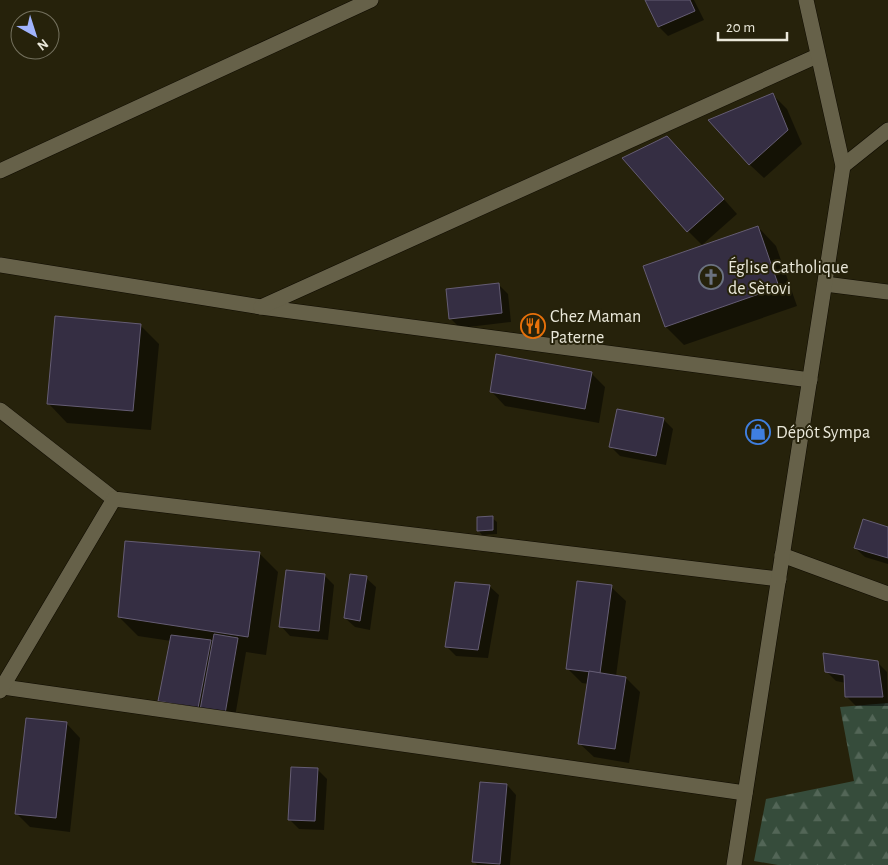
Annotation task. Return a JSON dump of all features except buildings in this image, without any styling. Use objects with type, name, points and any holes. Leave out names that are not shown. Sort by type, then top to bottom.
[{"type":"street","points":[[0,171],[371,0]]},
{"type":"street","points":[[734,865],[843,166],[806,0]]},
{"type":"street","points":[[262,307],[817,56]]},
{"type":"street","points":[[843,166],[888,130]]},
{"type":"street","points":[[0,265],[262,307],[810,380]]},
{"type":"street","points":[[825,284],[888,292]]},
{"type":"street","points":[[0,410],[114,499],[779,578]]},
{"type":"street","points":[[114,499],[1,688],[746,792]]},
{"type":"street","points":[[782,555],[888,594]]},
{"type":"green space","points":[[888,703],[888,865],[778,865],[754,861],[766,799],[854,781],[840,707]]},
{"type":"place","name":"Église Catholique de Sètovi","points":[[711,277]]},
{"type":"place","name":"Chez Maman Paterne","points":[[533,326]]},
{"type":"place","name":"Dépôt Sympa","points":[[758,432]]}]
